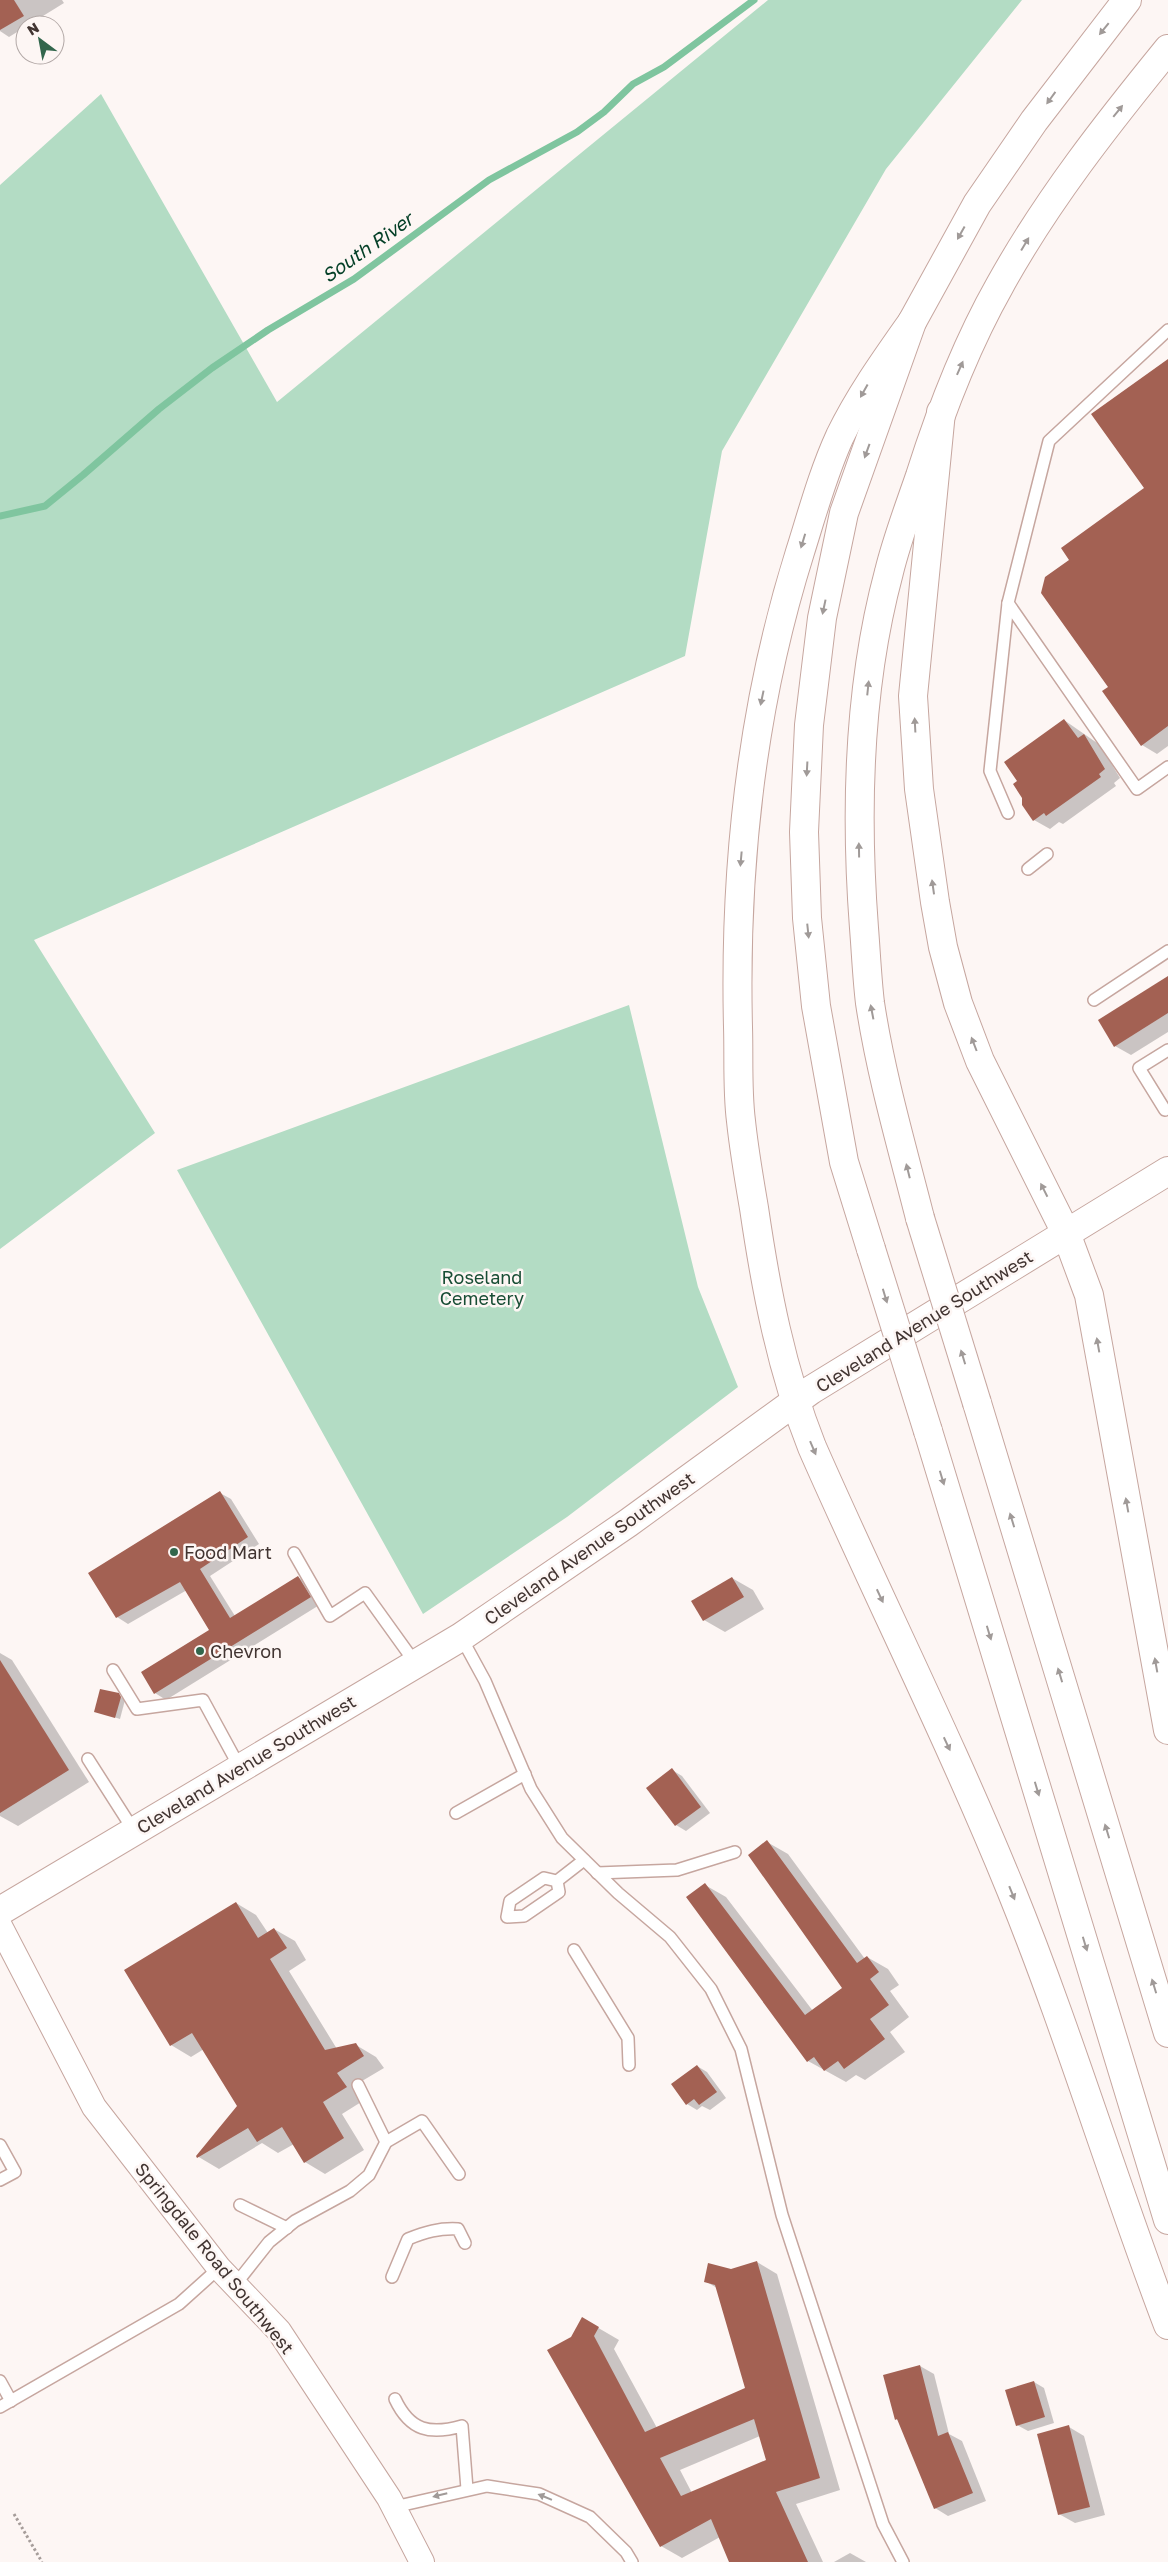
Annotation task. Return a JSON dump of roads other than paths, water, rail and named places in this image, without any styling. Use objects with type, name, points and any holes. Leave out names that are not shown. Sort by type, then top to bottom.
[{"type":"main road","points":[[1127,0],[1034,120],[978,204],[912,322],[866,386],[839,439],[816,501],[782,609],[760,703],[747,798],[739,883],[736,964],[740,1118],[764,1282],[794,1403],[1011,1890],[1056,2007],[1137,2244],[1168,2325]]},
{"type":"main road","points":[[1168,50],[1093,142],[1041,218],[999,286],[941,412],[888,572],[872,655],[859,802],[860,868],[870,1002],[887,1087],[920,1218],[1168,2033]]},
{"type":"main road","points":[[912,322],[844,513],[822,618],[809,725],[804,832],[807,918],[816,1006],[844,1162],[928,1431],[1168,2220]]},
{"type":"main road","points":[[941,412],[913,696],[919,789],[935,902],[943,947],[958,1003],[980,1061],[1066,1233],[1089,1295],[1168,1730]]},
{"type":"main road","name":"Cleveland Avenue Southwest","points":[[0,1911],[462,1637],[628,1523],[811,1390],[1168,1171]]},
{"type":"street","name":"Springdale Road Southwest","points":[[0,1926],[94,2107],[219,2268],[279,2331],[394,2507],[422,2562]]},
{"type":"lane","points":[[1008,813],[990,771],[1008,603],[1049,441],[1168,330]]},
{"type":"lane","points":[[1008,603],[1137,789]]},
{"type":"lane","points":[[1127,796],[1168,766]]},
{"type":"lane","points":[[1028,869],[1047,854]]},
{"type":"lane","points":[[1094,1000],[1168,952]]},
{"type":"lane","points":[[1167,1054],[1139,1068],[1167,1111]]},
{"type":"lane","points":[[294,1553],[330,1616],[365,1593],[416,1664]]},
{"type":"lane","points":[[462,1637],[485,1681],[531,1789],[562,1838],[597,1873],[670,1937],[711,1989],[741,2049],[782,2215],[883,2524],[903,2562]]},
{"type":"lane","points":[[113,1670],[137,1709],[203,1700],[240,1768]]},
{"type":"lane","points":[[88,1759],[134,1831]]},
{"type":"lane","points":[[456,1813],[525,1774]]},
{"type":"lane","points":[[597,1873],[677,1870],[735,1852]]},
{"type":"lane","points":[[557,1881],[584,1860]]},
{"type":"lane","points":[[544,1878],[557,1881],[559,1892],[524,1916],[507,1917],[510,1901],[544,1878]]},
{"type":"lane","points":[[574,1950],[628,2038],[629,2064]]},
{"type":"lane","points":[[358,2085],[386,2142]]},
{"type":"lane","points":[[235,2285],[269,2242],[287,2228],[350,2190],[368,2175],[386,2142],[422,2121],[459,2174]]},
{"type":"lane","points":[[0,2145],[15,2172],[0,2180]]},
{"type":"lane","points":[[240,2205],[287,2228]]},
{"type":"lane","points":[[392,2277],[408,2239],[424,2232],[444,2228],[458,2229],[464,2243]]},
{"type":"lane","points":[[0,2407],[179,2304],[219,2268]]},
{"type":"lane","points":[[0,2381],[11,2401]]},
{"type":"lane","points":[[396,2399],[403,2416],[422,2429],[443,2431],[462,2426],[467,2489]]},
{"type":"lane","points":[[394,2507],[487,2486],[539,2494],[590,2517],[626,2552],[632,2562]]},
{"type":"waterway","name":"South River","points":[[0,516],[45,506],[159,409],[212,368],[268,330],[354,279],[489,180],[577,132],[604,112],[633,84],[664,67],[754,0]]},
{"type":"place","name":"Food Mart","points":[[174,1552]]},
{"type":"place","name":"Chevron","points":[[200,1651]]},
{"type":"park label","name":"Roseland Cemetery","points":[[482,1287]]}]
